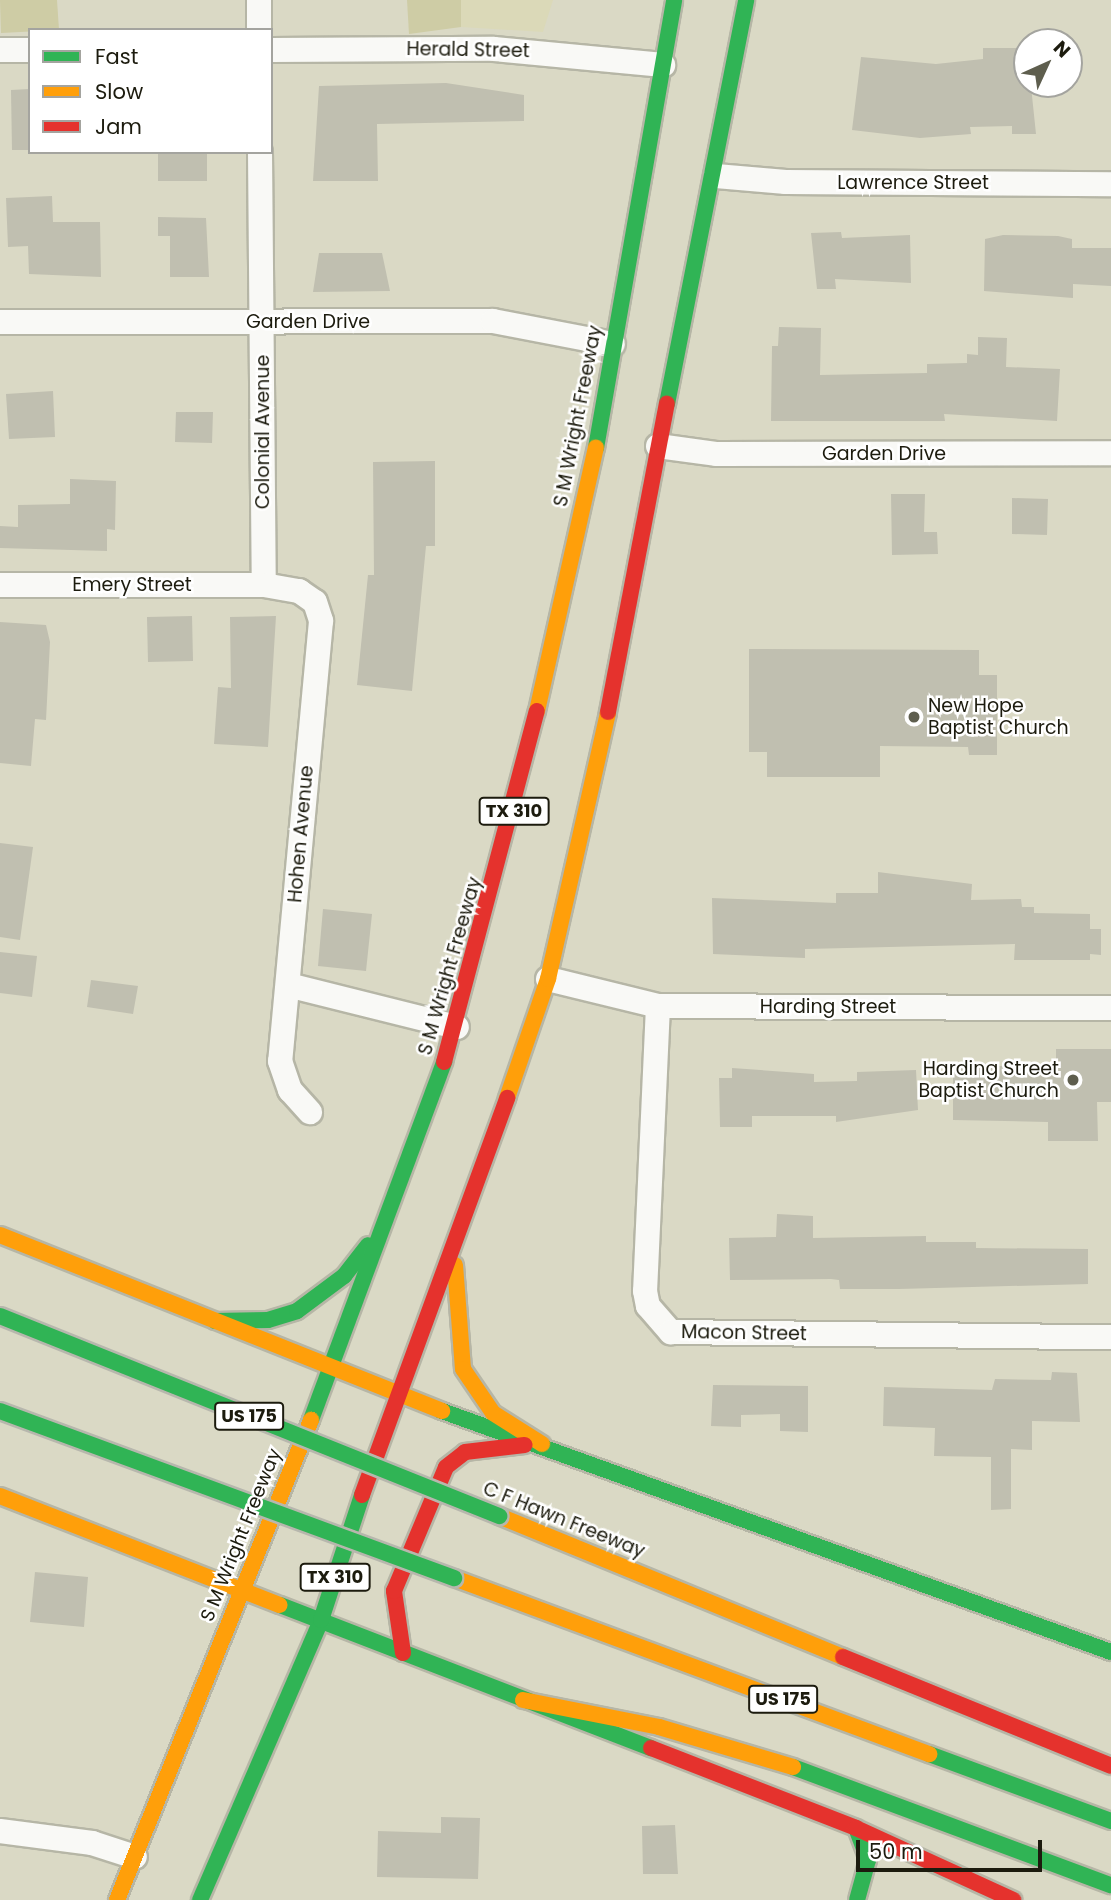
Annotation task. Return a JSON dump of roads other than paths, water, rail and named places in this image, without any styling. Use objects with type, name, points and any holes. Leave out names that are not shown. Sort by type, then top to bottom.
[{"type":"main road","name":"S M Wright Freeway","points":[[117,1900],[332,1367],[457,1027],[544,686],[613,344],[674,0]]},
{"type":"main road","name":"TX 310","points":[[210,1897],[321,1620],[395,1393],[455,1249],[548,979],[590,803],[658,446],[716,176],[746,0]]},
{"type":"main road","points":[[215,1321],[268,1320],[297,1311],[344,1276],[387,1221]]},
{"type":"main road","points":[[0,1235],[395,1393],[1111,1652]]},
{"type":"main road","points":[[455,1249],[456,1333],[463,1369],[493,1413],[542,1444]]},
{"type":"main road","name":"C F Hawn Freeway","points":[[0,1316],[1111,1766]]},
{"type":"main road","name":"US 175","points":[[0,1411],[1111,1821]]},
{"type":"main road","points":[[403,1653],[393,1618],[394,1591],[446,1467],[465,1452],[542,1444]]},
{"type":"main road","points":[[0,1496],[856,1828],[1002,1898]]},
{"type":"main road","points":[[523,1700],[659,1727],[858,1787],[1111,1885]]},
{"type":"main road","points":[[856,1828],[868,1860],[857,1900]]},
{"type":"street","points":[[259,0],[259,28]]},
{"type":"street","name":"Herald Street","points":[[273,50],[494,49],[663,65]]},
{"type":"street","points":[[0,50],[28,50]]},
{"type":"street","name":"Colonial Avenue","points":[[260,154],[264,585]]},
{"type":"street","name":"Lawrence Street","points":[[716,176],[1111,184]]},
{"type":"street","name":"Garden Drive","points":[[0,322],[493,321],[613,344]]},
{"type":"street","name":"Garden Drive","points":[[658,446],[717,454],[1111,453]]},
{"type":"street","name":"Emery Street","points":[[0,585],[264,585]]},
{"type":"street","name":"Hohen Avenue","points":[[264,585],[299,591],[315,602],[321,621],[280,1061],[290,1090],[310,1112]]},
{"type":"street","name":"Harding Street","points":[[548,979],[658,1006],[1111,1008]]},
{"type":"street","points":[[288,985],[457,1027]]},
{"type":"street","name":"Macon Street","points":[[658,1006],[645,1291],[653,1314],[671,1332],[1111,1337]]},
{"type":"street","points":[[0,1831],[92,1843],[135,1857]]},
{"type":"place","name":"New Hope Baptist Church","points":[[914,717]]},
{"type":"place","name":"Harding Street Baptist Church","points":[[1073,1080]]}]
